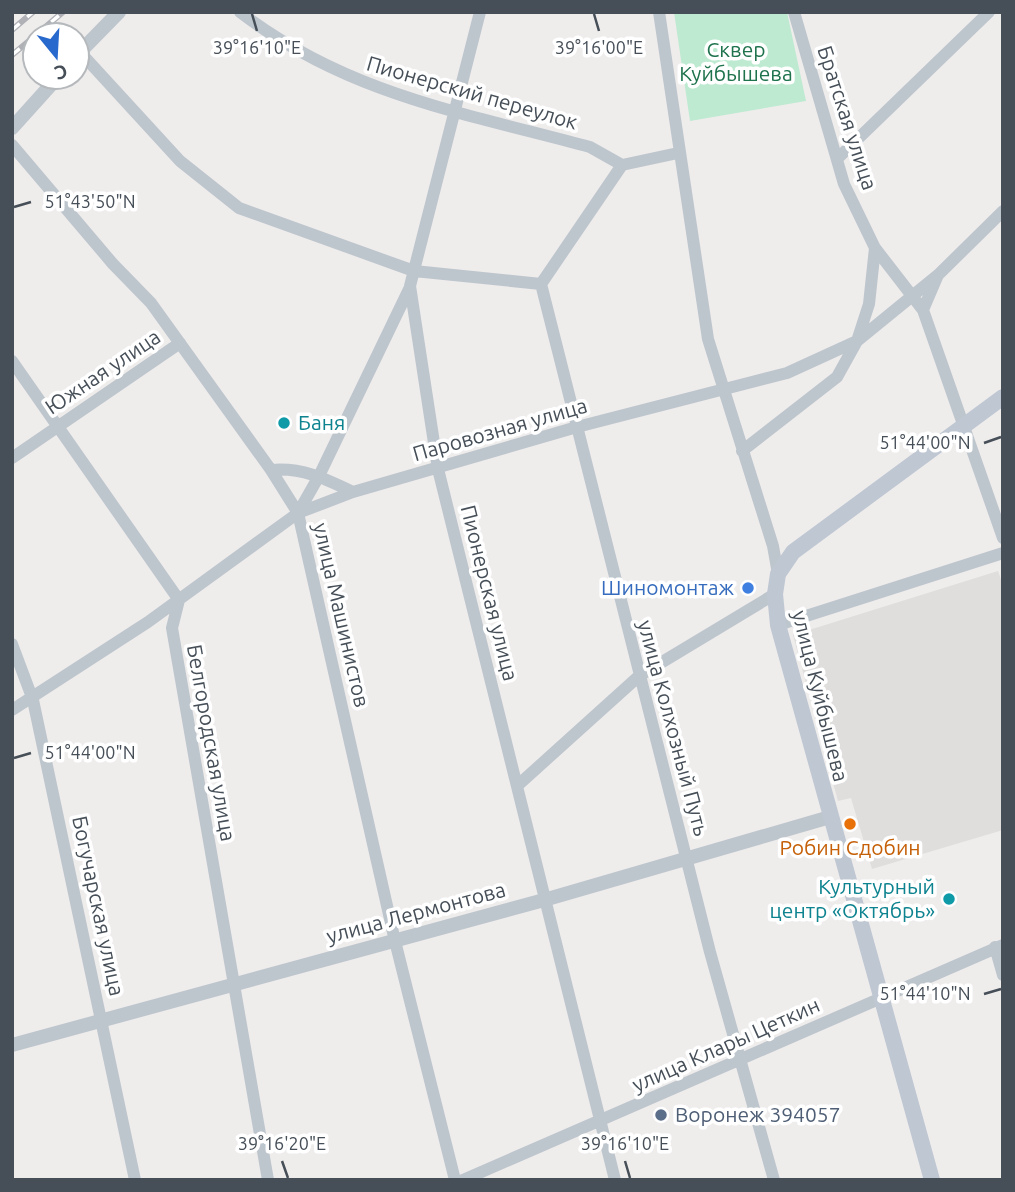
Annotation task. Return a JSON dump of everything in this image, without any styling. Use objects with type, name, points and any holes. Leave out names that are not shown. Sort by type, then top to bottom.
[{"type":"main road","points":[[778,574],[793,552],[1003,397]]},
{"type":"main road","name":"улица Куйбышева","points":[[778,574],[775,594],[778,625],[932,1180]]},
{"type":"street","points":[[91,41],[119,12]]},
{"type":"street","name":"Пионерский переулок","points":[[240,12],[311,60],[375,89],[590,147],[622,165]]},
{"type":"street","name":"Пионерская улица","points":[[480,12],[410,286],[438,469],[615,1180]]},
{"type":"street","name":"улица Куйбышева","points":[[659,12],[678,153],[708,339],[773,546],[778,574]]},
{"type":"street","name":"Братская улица","points":[[794,12],[844,184],[875,248],[923,310],[962,428],[1003,538]]},
{"type":"street","points":[[837,159],[989,12]]},
{"type":"street","points":[[91,68],[180,161],[239,208],[414,271],[541,284],[622,165],[678,153]]},
{"type":"street","points":[[12,128],[45,91]]},
{"type":"street","name":"улица Машинистов","points":[[12,145],[113,264],[151,303],[271,470],[298,513],[396,941],[455,1180]]},
{"type":"street","name":"Паровозная улица","points":[[12,710],[33,700],[148,622],[298,513],[353,492],[577,426],[787,373],[857,341],[911,294],[938,275],[1003,211]]},
{"type":"street","points":[[742,451],[837,377],[857,341],[869,303],[875,248]]},
{"type":"street","points":[[923,310],[938,275]]},
{"type":"street","name":"улица Колхозный Путь","points":[[541,284],[718,985],[774,1180]]},
{"type":"street","points":[[298,513],[319,476],[410,286]]},
{"type":"street","name":"Южная улица","points":[[12,457],[180,342]]},
{"type":"street","points":[[12,360],[56,427],[179,600]]},
{"type":"street","points":[[271,470],[289,468],[319,476],[353,492]]},
{"type":"street","points":[[773,546],[782,551],[793,552]]},
{"type":"street","points":[[778,625],[1003,553]]},
{"type":"street","points":[[517,786],[639,676],[775,594]]},
{"type":"street","name":"Белгородская улица","points":[[179,600],[172,628],[268,1180]]},
{"type":"street","points":[[148,622],[172,628]]},
{"type":"street","name":"Богучарская улица","points":[[12,644],[33,700],[135,1180]]},
{"type":"street","name":"улица Лермонтова","points":[[12,1045],[544,900],[830,817]]},
{"type":"street","points":[[999,946],[1003,975]]},
{"type":"street","name":"улица Клары Цеткин","points":[[463,1180],[601,1122],[881,995],[999,946]]},
{"type":"shaded area","points":[[998,571],[1003,586],[1003,830],[872,869],[851,798],[838,801],[793,635]]},
{"type":"green space","name":"Сквер Куйбышева","points":[[674,12],[787,12],[806,101],[690,121]]},
{"type":"railway","points":[[12,30],[33,12]]},
{"type":"railway","points":[[52,21],[63,12]]},
{"type":"railway","points":[[12,55],[21,48]]},
{"type":"place","name":"Баня","points":[[284,423]]},
{"type":"place","name":"Шиномонтаж","points":[[748,588]]},
{"type":"place","name":"Робин Сдобин","points":[[850,824]]},
{"type":"place","name":"Культурный центр «Октябрь»","points":[[949,899]]},
{"type":"place","name":"Воронеж 394057","points":[[661,1115]]}]
